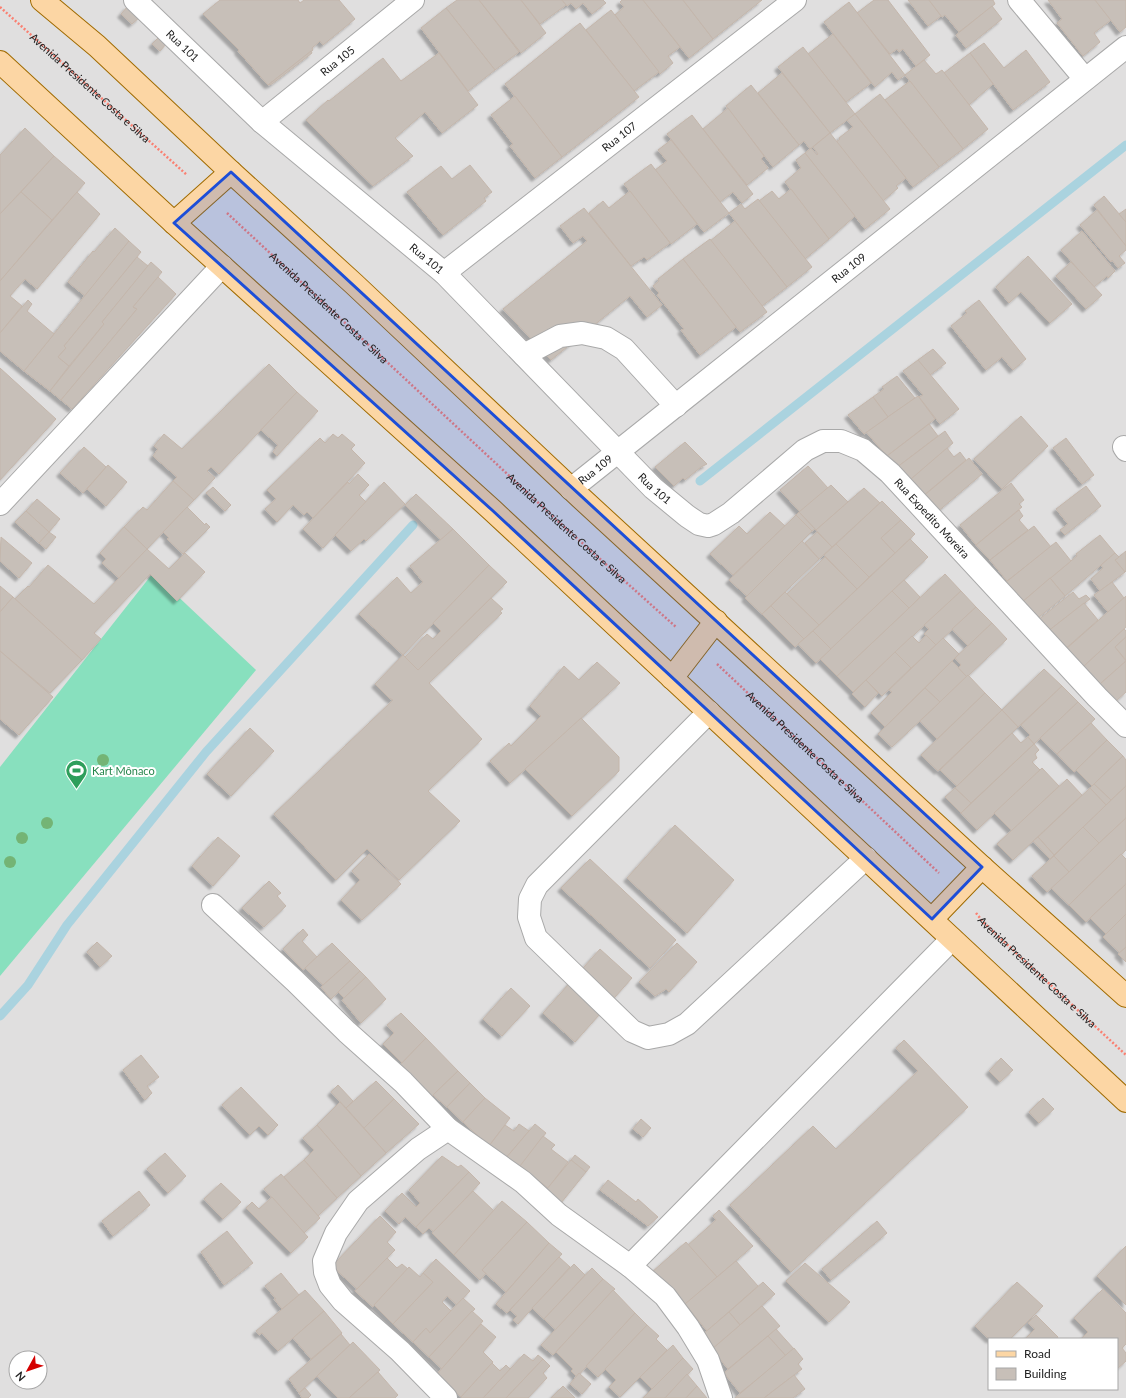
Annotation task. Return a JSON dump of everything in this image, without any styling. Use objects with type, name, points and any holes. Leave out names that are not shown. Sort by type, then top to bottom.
[{"type":"main road","points":[[42,0],[97,46],[231,172],[354,284],[571,489],[982,867],[1126,996]]},
{"type":"main road","points":[[0,62],[174,223],[492,510],[1126,1101]]},
{"type":"main road","points":[[174,223],[231,172]]},
{"type":"main road","points":[[672,678],[716,622]]},
{"type":"main road","points":[[932,919],[982,867]]},
{"type":"street","name":"Rua 101","points":[[135,0],[262,122],[444,273],[653,488],[687,516],[699,524],[708,526]]},
{"type":"street","name":"Rua 105","points":[[262,122],[413,0]]},
{"type":"street","name":"Rua 107","points":[[444,273],[795,0]]},
{"type":"street","points":[[1019,0],[1085,79]]},
{"type":"street","name":"Rua 109","points":[[571,489],[1126,47]]},
{"type":"street","points":[[0,504],[222,266]]},
{"type":"street","points":[[524,355],[560,336],[582,333],[606,338],[624,349],[676,406]]},
{"type":"street","name":"Rua Expedito Moreira","points":[[708,526],[714,524],[731,513],[805,450],[823,441],[841,441],[863,450],[890,474],[1097,697],[1126,726]]},
{"type":"street","points":[[709,712],[536,885],[530,899],[529,917],[536,938],[632,1031],[648,1038],[669,1034],[687,1024],[866,858]]},
{"type":"street","points":[[213,905],[295,981],[347,1032],[403,1082],[448,1129],[524,1182],[559,1215],[630,1266],[665,1296],[688,1327],[708,1360],[721,1398]]},
{"type":"street","points":[[630,1266],[952,939]]},
{"type":"street","points":[[446,1398],[400,1351],[343,1301],[330,1285],[325,1272],[324,1261],[336,1233],[358,1201],[418,1149],[448,1129]]},
{"type":"path","name":"Avenida Presidente Costa e Silva","points":[[0,7],[207,194],[561,524],[697,645],[958,892],[984,923],[1126,1055]]},
{"type":"highlighted area","points":[[231,172],[982,867],[932,919],[492,510],[174,223]]},
{"type":"shaded area","points":[[0,0],[1126,0],[1126,1398],[0,1398]]},
{"type":"green space","name":"Kart Mônaco","points":[[153,573],[256,670],[0,976],[0,767]]},
{"type":"building","points":[[220,0],[298,0],[300,3],[304,0],[339,0],[355,19],[323,45],[320,41],[312,48],[313,50],[268,85],[238,51],[239,50],[203,14]]},
{"type":"building","points":[[457,0],[479,0],[519,52],[495,70],[446,8]]},
{"type":"building","points":[[479,0],[521,0],[546,33],[521,53]]},
{"type":"building","points":[[521,0],[562,0],[566,5],[540,24]]},
{"type":"building","points":[[562,0],[603,0],[606,3],[592,14],[583,3],[576,9],[571,3],[567,6]]},
{"type":"building","points":[[622,0],[643,0],[680,47],[668,56],[673,63],[660,74],[615,15],[624,7],[620,2]]},
{"type":"building","points":[[643,0],[683,0],[713,39],[689,58]]},
{"type":"building","points":[[683,0],[762,0],[713,39]]},
{"type":"building","points":[[874,0],[888,0],[930,55],[916,66],[903,49],[899,52],[897,49],[890,54],[857,13]]},
{"type":"building","points":[[908,0],[929,0],[941,16],[928,26]]},
{"type":"building","points":[[929,0],[993,0],[995,4],[959,32],[945,15],[942,17]]},
{"type":"building","points":[[1048,0],[1095,0],[1111,20],[1094,33],[1100,42],[1083,56],[1057,23],[1062,19]]},
{"type":"building","points":[[1095,0],[1126,0],[1126,27],[1120,32]]},
{"type":"building","points":[[849,2],[905,75],[898,80],[892,72],[875,87],[824,22]]},
{"type":"building","points":[[128,6],[140,17],[132,24],[121,14]]},
{"type":"building","points":[[992,6],[1002,19],[966,48],[956,35]]},
{"type":"building","points":[[446,8],[495,70],[468,91],[421,28]]},
{"type":"building","points":[[611,10],[659,72],[634,91],[586,30]]},
{"type":"building","points":[[580,23],[639,97],[562,157],[505,84]]},
{"type":"building","points":[[833,34],[871,83],[846,102],[808,54]]},
{"type":"building","points":[[159,37],[167,43],[160,51],[152,44]]},
{"type":"building","points":[[984,43],[1004,68],[1026,50],[1050,82],[1013,110],[970,53]]},
{"type":"building","points":[[803,47],[855,114],[830,133],[778,67]]},
{"type":"building","points":[[311,51],[312,53],[272,84],[268,85]]},
{"type":"building","points":[[439,53],[478,105],[442,133],[425,112],[395,138],[413,156],[373,186],[306,120],[328,100],[329,101],[383,58],[401,81]]},
{"type":"building","points":[[970,53],[993,84],[969,105],[944,73]]},
{"type":"building","points":[[924,60],[936,74],[942,70],[988,129],[963,149],[905,75]]},
{"type":"building","points":[[782,73],[830,133],[810,149],[804,141],[799,145],[758,93]]},
{"type":"building","points":[[910,81],[963,149],[939,167],[885,100]]},
{"type":"building","points":[[751,85],[799,145],[773,167],[726,106]]},
{"type":"building","points":[[880,94],[939,167],[913,187],[855,114]]},
{"type":"building","points":[[515,96],[562,157],[535,178],[510,146],[513,144],[491,115]]},
{"type":"building","points":[[728,108],[764,156],[761,159],[768,168],[747,185],[703,129]]},
{"type":"building","points":[[855,114],[906,178],[896,186],[898,188],[883,201],[836,142],[853,127],[847,120]]},
{"type":"building","points":[[692,115],[753,194],[742,203],[733,192],[720,202],[667,134]]},
{"type":"building","points":[[25,128],[54,156],[0,214],[0,155]]},
{"type":"building","points":[[830,133],[890,209],[865,229],[805,153],[811,148],[817,155],[818,154],[813,147]]},
{"type":"building","points":[[671,140],[729,213],[704,232],[655,170],[667,161],[658,150]]},
{"type":"building","points":[[805,153],[855,216],[829,239],[785,182],[801,168],[796,160]]},
{"type":"building","points":[[54,156],[85,183],[52,220],[21,192]]},
{"type":"building","points":[[651,164],[697,224],[671,244],[624,184]]},
{"type":"building","points":[[470,165],[492,192],[484,198],[486,201],[443,235],[407,192],[441,166],[452,179]]},
{"type":"building","points":[[791,189],[829,239],[805,259],[759,201],[772,191],[779,199]]},
{"type":"building","points":[[630,191],[670,243],[647,260],[644,257],[631,266],[589,213],[603,201],[609,208]]},
{"type":"building","points":[[21,192],[52,220],[0,281],[0,214]]},
{"type":"building","points":[[77,192],[100,214],[37,289],[25,279],[10,296],[22,306],[0,333],[0,281]]},
{"type":"building","points":[[1104,196],[1126,222],[1126,246],[1094,205]]},
{"type":"building","points":[[758,199],[812,267],[787,287],[729,213],[741,204],[745,209]]},
{"type":"building","points":[[584,208],[662,305],[647,317],[630,296],[551,360],[503,309],[587,241],[583,236],[573,243],[560,226]]},
{"type":"building","points":[[1126,209],[1126,222],[1119,214]]},
{"type":"building","points":[[1097,210],[1126,246],[1126,250],[1119,256],[1125,263],[1118,268],[1112,260],[1111,262],[1080,225]]},
{"type":"building","points":[[735,221],[787,287],[762,306],[710,241]]},
{"type":"building","points":[[115,228],[129,241],[85,296],[68,282],[93,251],[94,252]]},
{"type":"building","points":[[1082,231],[1115,271],[1108,278],[1107,276],[1094,287],[1061,250]]},
{"type":"building","points":[[710,239],[767,312],[740,332],[683,259]]},
{"type":"building","points":[[129,241],[141,252],[64,346],[66,348],[58,357],[69,366],[50,391],[24,371]]},
{"type":"building","points":[[1028,256],[1072,304],[1050,323],[1021,292],[1009,303],[996,287]]},
{"type":"building","points":[[137,257],[148,266],[102,322],[104,324],[69,366],[58,357],[66,348],[64,346]]},
{"type":"building","points":[[683,259],[736,327],[700,355],[681,330],[684,329],[657,295],[659,293],[653,286],[659,281],[658,279]]},
{"type":"building","points":[[151,262],[162,272],[133,307],[137,309],[61,400],[50,391],[104,324],[102,322]]},
{"type":"building","points":[[1071,262],[1102,295],[1086,309],[1056,276]]},
{"type":"building","points":[[158,277],[176,294],[72,409],[61,400],[137,309],[133,307]]},
{"type":"building","points":[[28,300],[32,304],[27,311],[54,334],[24,371],[0,351],[0,333]]},
{"type":"building","points":[[979,300],[1026,359],[1013,370],[1002,357],[986,370],[951,326],[967,313],[965,311]]},
{"type":"building","points":[[933,349],[946,363],[930,375],[918,360]]},
{"type":"building","points":[[918,360],[959,409],[940,424],[919,397],[923,395],[903,371]]},
{"type":"building","points":[[269,364],[297,392],[219,474],[211,467],[207,471],[215,478],[194,500],[173,481],[177,477],[153,456],[158,449],[154,446],[164,434],[182,449]]},
{"type":"building","points":[[0,368],[56,419],[0,480]]},
{"type":"building","points":[[897,376],[915,398],[888,417],[873,397],[884,389],[882,387]]},
{"type":"building","points":[[297,392],[318,411],[277,456],[273,452],[278,445],[261,430]]},
{"type":"building","points":[[918,396],[935,419],[887,456],[866,432]]},
{"type":"building","points":[[873,397],[888,417],[864,434],[848,415]]},
{"type":"building","points":[[1021,416],[1048,446],[1002,489],[974,459]]},
{"type":"building","points":[[929,424],[938,436],[896,468],[887,456]]},
{"type":"building","points":[[945,431],[953,443],[908,482],[896,468]]},
{"type":"building","points":[[333,434],[338,438],[342,434],[355,445],[351,449],[365,463],[313,518],[307,512],[304,515],[293,505],[277,522],[265,509],[276,499],[267,490],[320,438],[325,443]]},
{"type":"building","points":[[1066,438],[1094,475],[1082,484],[1053,448]]},
{"type":"building","points":[[685,442],[707,464],[685,480],[683,478],[674,486],[655,467]]},
{"type":"building","points":[[84,447],[106,467],[83,493],[60,473]]},
{"type":"building","points":[[947,448],[954,457],[960,452],[966,460],[917,501],[904,485]]},
{"type":"building","points":[[969,458],[982,474],[936,513],[921,498]]},
{"type":"building","points":[[108,465],[127,482],[106,506],[87,489]]},
{"type":"building","points":[[808,466],[828,488],[800,512],[780,490]]},
{"type":"building","points":[[358,474],[369,485],[359,495],[366,502],[323,548],[303,529],[348,482],[349,484]]},
{"type":"building","points":[[173,481],[194,500],[147,549],[124,527],[143,507],[147,510]]},
{"type":"building","points":[[384,482],[405,504],[366,541],[364,539],[351,551],[335,535]]},
{"type":"building","points":[[1011,483],[1024,500],[1019,504],[1022,507],[976,545],[960,525]]},
{"type":"building","points":[[831,485],[848,502],[816,530],[799,512]]},
{"type":"building","points":[[1086,486],[1101,506],[1065,535],[1060,530],[1068,524],[1056,509]]},
{"type":"building","points":[[213,487],[231,505],[225,511],[206,493]]},
{"type":"building","points":[[864,488],[880,503],[832,547],[816,530]]},
{"type":"building","points":[[416,494],[453,529],[441,540],[405,505]]},
{"type":"building","points":[[37,499],[60,519],[49,532],[26,511]]},
{"type":"building","points":[[882,501],[901,520],[881,538],[895,553],[869,577],[836,544]]},
{"type":"building","points":[[187,507],[205,525],[206,523],[210,527],[183,554],[167,539],[169,538],[163,532]]},
{"type":"building","points":[[1019,510],[1023,516],[1019,520],[1028,530],[990,560],[976,545]]},
{"type":"building","points":[[26,511],[49,532],[39,543],[15,522]]},
{"type":"building","points":[[770,512],[785,526],[733,575],[710,554],[739,526],[747,534]]},
{"type":"building","points":[[799,512],[815,529],[812,531],[796,515]]},
{"type":"building","points":[[796,515],[812,531],[747,596],[729,580]]},
{"type":"building","points":[[901,520],[915,534],[895,553],[881,538]]},
{"type":"building","points":[[1034,526],[1051,547],[1007,581],[990,560]]},
{"type":"building","points":[[124,527],[147,549],[119,578],[102,563],[106,559],[100,553]]},
{"type":"building","points":[[453,529],[489,565],[403,655],[359,614],[397,577],[411,593],[423,582],[410,566]]},
{"type":"building","points":[[49,532],[56,537],[46,549],[39,543]]},
{"type":"building","points":[[817,532],[832,547],[819,559],[805,543]]},
{"type":"building","points":[[1100,535],[1115,553],[1065,596],[1050,578],[1077,556],[1076,554]]},
{"type":"building","points":[[1,537],[32,563],[19,578],[0,561]]},
{"type":"building","points":[[910,539],[928,557],[831,649],[813,631]]},
{"type":"building","points":[[802,541],[819,559],[762,614],[745,598]]},
{"type":"building","points":[[1056,542],[1071,561],[1022,602],[1005,583]]},
{"type":"building","points":[[836,544],[869,577],[857,589],[824,555]]},
{"type":"building","points":[[147,549],[169,569],[185,553],[205,572],[177,601],[150,574],[94,633],[101,639],[82,660],[15,599],[28,586],[29,587],[48,565],[94,604]]},
{"type":"building","points":[[1126,551],[1126,571],[1125,572],[1115,560]]},
{"type":"building","points":[[1115,553],[1119,557],[1115,560],[1125,572],[1100,591],[1091,579],[1103,568],[1101,565]]},
{"type":"building","points":[[825,557],[857,589],[819,625],[787,594]]},
{"type":"building","points":[[489,565],[507,582],[418,670],[405,657],[427,634],[433,639],[441,631],[433,623]]},
{"type":"building","points":[[945,574],[961,591],[853,692],[837,676]]},
{"type":"building","points":[[1050,578],[1065,596],[1034,621],[1020,604]]},
{"type":"building","points":[[904,580],[920,597],[909,608],[892,591]]},
{"type":"building","points":[[1112,582],[1124,598],[1108,612],[1094,595]]},
{"type":"building","points":[[0,586],[13,597],[0,612]]},
{"type":"building","points":[[892,591],[909,608],[837,676],[820,659]]},
{"type":"building","points":[[961,591],[976,607],[936,645],[924,634],[929,629],[924,625]]},
{"type":"building","points":[[785,592],[819,625],[804,639],[771,606]]},
{"type":"building","points":[[1073,592],[1079,599],[1086,595],[1090,599],[1047,632],[1037,621]]},
{"type":"building","points":[[1126,596],[1126,627],[1083,667],[1066,649]]},
{"type":"building","points":[[13,597],[82,660],[50,693],[0,651],[0,612]]},
{"type":"building","points":[[491,598],[503,609],[500,611],[502,613],[429,683],[482,739],[428,791],[460,821],[399,880],[367,849],[336,880],[274,814],[393,700],[375,684],[403,655],[418,670]]},
{"type":"building","points":[[1084,603],[1098,620],[1063,651],[1047,632]]},
{"type":"building","points":[[771,606],[804,639],[795,647],[762,614]]},
{"type":"building","points":[[976,607],[992,623],[968,646],[952,629]]},
{"type":"building","points":[[992,623],[1007,639],[967,677],[958,668],[961,665],[955,658]]},
{"type":"building","points":[[1124,629],[1126,631],[1126,637],[1115,647],[1126,661],[1100,684],[1083,667]]},
{"type":"building","points":[[813,631],[831,649],[816,663],[798,644]]},
{"type":"building","points":[[926,635],[936,645],[911,668],[895,652],[912,636],[919,643]]},
{"type":"building","points":[[1126,637],[1126,660],[1115,647]]},
{"type":"building","points":[[943,638],[959,654],[885,727],[871,713],[892,692],[889,690]]},
{"type":"building","points":[[0,651],[53,697],[19,735],[0,719]]},
{"type":"building","points":[[895,652],[911,668],[882,696],[866,680]]},
{"type":"building","points":[[952,661],[967,677],[940,702],[925,688]]},
{"type":"building","points":[[1126,661],[1126,692],[1116,701],[1100,684]]},
{"type":"building","points":[[597,662],[620,683],[510,783],[490,761],[509,743],[511,746],[541,716],[530,706],[564,666],[579,680]]},
{"type":"building","points":[[1044,669],[1062,686],[1018,727],[1002,710]]},
{"type":"building","points":[[968,675],[985,693],[937,739],[920,721]]},
{"type":"building","points":[[866,680],[878,693],[865,707],[852,694]]},
{"type":"building","points":[[1062,686],[1078,702],[1034,744],[1028,737],[1030,735],[1021,725]]},
{"type":"building","points":[[925,688],[940,702],[892,747],[878,734]]},
{"type":"building","points":[[985,693],[1002,710],[938,771],[921,755]]},
{"type":"building","points":[[1078,702],[1095,719],[1057,754],[1040,738]]},
{"type":"building","points":[[1002,710],[1018,727],[957,786],[940,770]]},
{"type":"building","points":[[581,718],[619,757],[619,771],[572,816],[525,769]]},
{"type":"building","points":[[1091,723],[1107,740],[1074,772],[1057,754]]},
{"type":"building","points":[[250,728],[274,751],[231,796],[207,774]]},
{"type":"building","points":[[1012,733],[1021,743],[1028,737],[1034,744],[971,803],[955,788]]},
{"type":"building","points":[[1107,740],[1123,756],[1092,786],[1076,770]]},
{"type":"building","points":[[1034,744],[1039,750],[1035,754],[1037,758],[1032,762],[1040,770],[977,830],[961,813]]},
{"type":"building","points":[[1123,756],[1126,760],[1126,786],[1111,800],[1094,784]]},
{"type":"building","points":[[1042,768],[1059,786],[1012,831],[994,813]]},
{"type":"building","points":[[1067,779],[1082,795],[1013,860],[997,844]]},
{"type":"building","points":[[1094,784],[1111,800],[1106,805],[1090,788]]},
{"type":"building","points":[[1126,786],[1126,818],[1099,843],[1083,827]]},
{"type":"building","points":[[955,788],[971,803],[961,813],[945,797]]},
{"type":"building","points":[[1090,788],[1106,805],[1054,855],[1038,837]]},
{"type":"building","points":[[1126,818],[1126,850],[1069,905],[1051,888]]},
{"type":"building","points":[[675,825],[734,880],[687,933],[627,878]]},
{"type":"building","points":[[1083,827],[1099,843],[1069,872],[1054,856]]},
{"type":"building","points":[[218,837],[240,856],[213,886],[192,866]]},
{"type":"building","points":[[1038,837],[1054,855],[1050,859],[1033,841]]},
{"type":"building","points":[[369,854],[401,884],[362,920],[341,900],[360,880],[352,871]]},
{"type":"building","points":[[1121,854],[1126,859],[1126,884],[1086,922],[1069,905]]},
{"type":"building","points":[[1054,856],[1069,872],[1047,892],[1032,876]]},
{"type":"building","points":[[590,859],[676,940],[650,968],[561,888]]},
{"type":"building","points":[[269,881],[281,893],[277,896],[286,906],[264,927],[242,908]]},
{"type":"building","points":[[1126,884],[1126,914],[1106,934],[1090,918]]},
{"type":"building","points":[[1126,914],[1126,947],[1120,953],[1103,937]]},
{"type":"building","points":[[303,929],[308,935],[302,941],[317,957],[303,970],[283,949]]},
{"type":"building","points":[[97,942],[112,956],[100,967],[87,952]]},
{"type":"building","points":[[332,943],[350,961],[323,985],[305,968]]},
{"type":"building","points":[[677,943],[697,962],[669,992],[666,989],[655,996],[639,982]]},
{"type":"building","points":[[1126,947],[1126,962],[1118,954]]},
{"type":"building","points":[[600,949],[632,978],[575,1042],[543,1013]]},
{"type":"building","points":[[350,961],[360,971],[331,999],[321,987]]},
{"type":"building","points":[[360,971],[366,977],[344,998],[338,992]]},
{"type":"building","points":[[366,977],[386,999],[361,1023],[342,1000]]},
{"type":"building","points":[[511,988],[530,1006],[502,1036],[483,1019]]},
{"type":"building","points":[[401,1013],[426,1038],[402,1063],[383,1044],[394,1033],[387,1025]]},
{"type":"building","points":[[426,1038],[458,1071],[430,1098],[399,1066]]},
{"type":"building","points":[[904,1040],[968,1107],[791,1272],[730,1205],[813,1126],[836,1149],[918,1071],[896,1048]]},
{"type":"building","points":[[141,1055],[159,1077],[147,1086],[152,1093],[145,1100],[123,1070]]},
{"type":"building","points":[[1001,1058],[1013,1070],[1000,1082],[989,1071]]},
{"type":"building","points":[[458,1071],[470,1083],[447,1107],[433,1095]]},
{"type":"building","points":[[376,1081],[394,1099],[364,1128],[346,1108]]},
{"type":"building","points":[[470,1083],[485,1098],[463,1122],[447,1107]]},
{"type":"building","points":[[338,1085],[353,1101],[346,1108],[331,1092]]},
{"type":"building","points":[[241,1087],[278,1125],[268,1135],[259,1126],[250,1135],[222,1105]]},
{"type":"building","points":[[485,1098],[510,1118],[489,1146],[463,1122]]},
{"type":"building","points":[[1043,1098],[1054,1109],[1039,1123],[1029,1112]]},
{"type":"building","points":[[394,1099],[419,1124],[386,1153],[364,1128]]},
{"type":"building","points":[[340,1102],[386,1153],[361,1176],[317,1125]]},
{"type":"building","points":[[641,1119],[651,1128],[643,1137],[633,1129]]},
{"type":"building","points":[[519,1124],[529,1131],[505,1159],[489,1146],[505,1125],[514,1131]]},
{"type":"building","points":[[535,1124],[546,1133],[518,1169],[505,1159]]},
{"type":"building","points":[[317,1125],[361,1176],[337,1198],[304,1160],[314,1150],[303,1138]]},
{"type":"building","points":[[543,1136],[555,1145],[551,1149],[568,1162],[548,1188],[520,1166]]},
{"type":"building","points":[[165,1153],[186,1176],[168,1193],[147,1169]]},
{"type":"building","points":[[575,1155],[590,1167],[586,1172],[571,1160]]},
{"type":"building","points":[[442,1156],[458,1167],[461,1165],[469,1172],[416,1227],[405,1217],[399,1224],[385,1211],[402,1193],[416,1207],[420,1203],[409,1190]]},
{"type":"building","points":[[304,1160],[337,1198],[318,1216],[284,1177]]},
{"type":"building","points":[[571,1160],[586,1172],[561,1203],[546,1190]]},
{"type":"building","points":[[469,1172],[480,1183],[434,1232],[429,1228],[423,1234],[416,1227]]},
{"type":"building","points":[[281,1174],[320,1218],[304,1233],[264,1189]]},
{"type":"building","points":[[608,1180],[636,1202],[638,1199],[658,1217],[648,1226],[600,1190]]},
{"type":"building","points":[[221,1183],[241,1202],[223,1219],[204,1199]]},
{"type":"building","points":[[139,1191],[150,1205],[113,1236],[102,1221]]},
{"type":"building","points":[[473,1191],[494,1211],[454,1255],[432,1233]]},
{"type":"building","points":[[272,1197],[308,1237],[291,1253],[246,1208],[252,1202],[259,1209]]},
{"type":"building","points":[[502,1201],[527,1222],[482,1270],[486,1273],[480,1280],[454,1255]]},
{"type":"building","points":[[719,1210],[753,1246],[717,1277],[688,1245],[716,1220],[713,1216]]},
{"type":"building","points":[[380,1216],[396,1232],[387,1242],[395,1250],[357,1289],[332,1266]]},
{"type":"building","points":[[877,1221],[887,1233],[831,1280],[822,1269]]},
{"type":"building","points":[[527,1222],[549,1243],[506,1292],[482,1270]]},
{"type":"building","points":[[227,1231],[253,1263],[224,1285],[201,1252]]},
{"type":"building","points":[[686,1242],[717,1277],[681,1308],[652,1272]]},
{"type":"building","points":[[549,1243],[562,1254],[507,1313],[496,1304]]},
{"type":"building","points":[[1126,1246],[1126,1305],[1097,1276]]},
{"type":"building","points":[[559,1257],[570,1267],[518,1324],[513,1320],[517,1316],[510,1310]]},
{"type":"building","points":[[387,1258],[397,1268],[402,1264],[408,1269],[373,1307],[355,1291]]},
{"type":"building","points":[[436,1259],[470,1291],[457,1305],[447,1296],[442,1302],[451,1311],[430,1333],[426,1328],[413,1342],[393,1324],[433,1282],[423,1273]]},
{"type":"building","points":[[736,1261],[758,1286],[707,1331],[685,1304]]},
{"type":"building","points":[[805,1263],[850,1302],[829,1322],[786,1281]]},
{"type":"building","points":[[574,1264],[585,1275],[544,1319],[532,1308]]},
{"type":"building","points":[[409,1267],[420,1277],[423,1273],[433,1282],[393,1324],[374,1305]]},
{"type":"building","points":[[592,1268],[603,1279],[556,1330],[544,1319]]},
{"type":"building","points":[[281,1273],[299,1295],[282,1309],[265,1286]]},
{"type":"building","points":[[603,1279],[615,1289],[553,1355],[541,1345]]},
{"type":"building","points":[[763,1282],[775,1294],[740,1325],[729,1312]]},
{"type":"building","points":[[1017,1282],[1043,1306],[1011,1338],[988,1338],[975,1326]]},
{"type":"building","points":[[1103,1289],[1126,1313],[1126,1344],[1122,1348],[1126,1353],[1126,1361],[1118,1368],[1118,1338],[1082,1338],[1088,1332],[1074,1318]]},
{"type":"building","points":[[305,1290],[324,1311],[278,1351],[262,1333],[259,1335],[256,1331]]},
{"type":"building","points":[[613,1290],[635,1313],[577,1377],[571,1371],[573,1369],[556,1352]]},
{"type":"building","points":[[463,1298],[475,1309],[429,1357],[413,1342],[426,1328],[430,1333]]},
{"type":"building","points":[[762,1306],[780,1326],[728,1369],[712,1349]]},
{"type":"building","points":[[324,1311],[342,1333],[311,1359],[293,1338]]},
{"type":"building","points":[[472,1311],[483,1321],[442,1369],[429,1357]]},
{"type":"building","points":[[729,1312],[740,1325],[712,1349],[702,1335]]},
{"type":"building","points":[[635,1313],[647,1325],[598,1377],[586,1366]]},
{"type":"building","points":[[1036,1315],[1058,1337],[1026,1338],[1035,1329],[1028,1323]]},
{"type":"building","points":[[481,1324],[496,1337],[483,1352],[493,1362],[461,1397],[437,1374]]},
{"type":"building","points":[[647,1325],[659,1336],[656,1339],[667,1350],[620,1397],[609,1387],[616,1380],[605,1369]]},
{"type":"building","points":[[776,1329],[794,1349],[786,1356],[768,1336]]},
{"type":"building","points":[[341,1334],[350,1345],[299,1393],[289,1379]]},
{"type":"building","points":[[768,1336],[786,1356],[740,1393],[724,1373]]},
{"type":"building","points":[[353,1342],[380,1370],[349,1398],[338,1398],[317,1376]]},
{"type":"building","points":[[673,1345],[683,1358],[652,1389],[640,1377]]},
{"type":"building","points":[[794,1348],[803,1359],[798,1364],[802,1369],[764,1398],[735,1398]]},
{"type":"building","points":[[524,1354],[533,1361],[538,1355],[543,1359],[506,1398],[483,1398]]},
{"type":"building","points":[[683,1358],[693,1369],[665,1398],[643,1398]]},
{"type":"building","points":[[543,1359],[550,1366],[543,1373],[547,1378],[528,1398],[506,1398]]},
{"type":"building","points":[[492,1363],[500,1371],[506,1365],[510,1369],[483,1398],[462,1398],[461,1397]]},
{"type":"building","points":[[378,1372],[398,1395],[395,1398],[349,1398]]},
{"type":"building","points":[[579,1373],[591,1384],[582,1394],[570,1384]]},
{"type":"building","points":[[687,1374],[697,1386],[686,1398],[665,1398]]},
{"type":"building","points":[[794,1375],[805,1389],[793,1398],[764,1398]]},
{"type":"building","points":[[563,1386],[575,1398],[551,1398]]},
{"type":"building","points":[[697,1386],[707,1398],[686,1398]]},
{"type":"building","points":[[305,1388],[311,1395],[308,1398],[302,1398],[299,1393]]},
{"type":"waterway","points":[[700,481],[1126,145]]},
{"type":"waterway","points":[[0,1016],[28,985],[67,925],[206,752],[413,525]]},
{"type":"place","name":"Kart Mônaco","points":[[77,790]]}]
